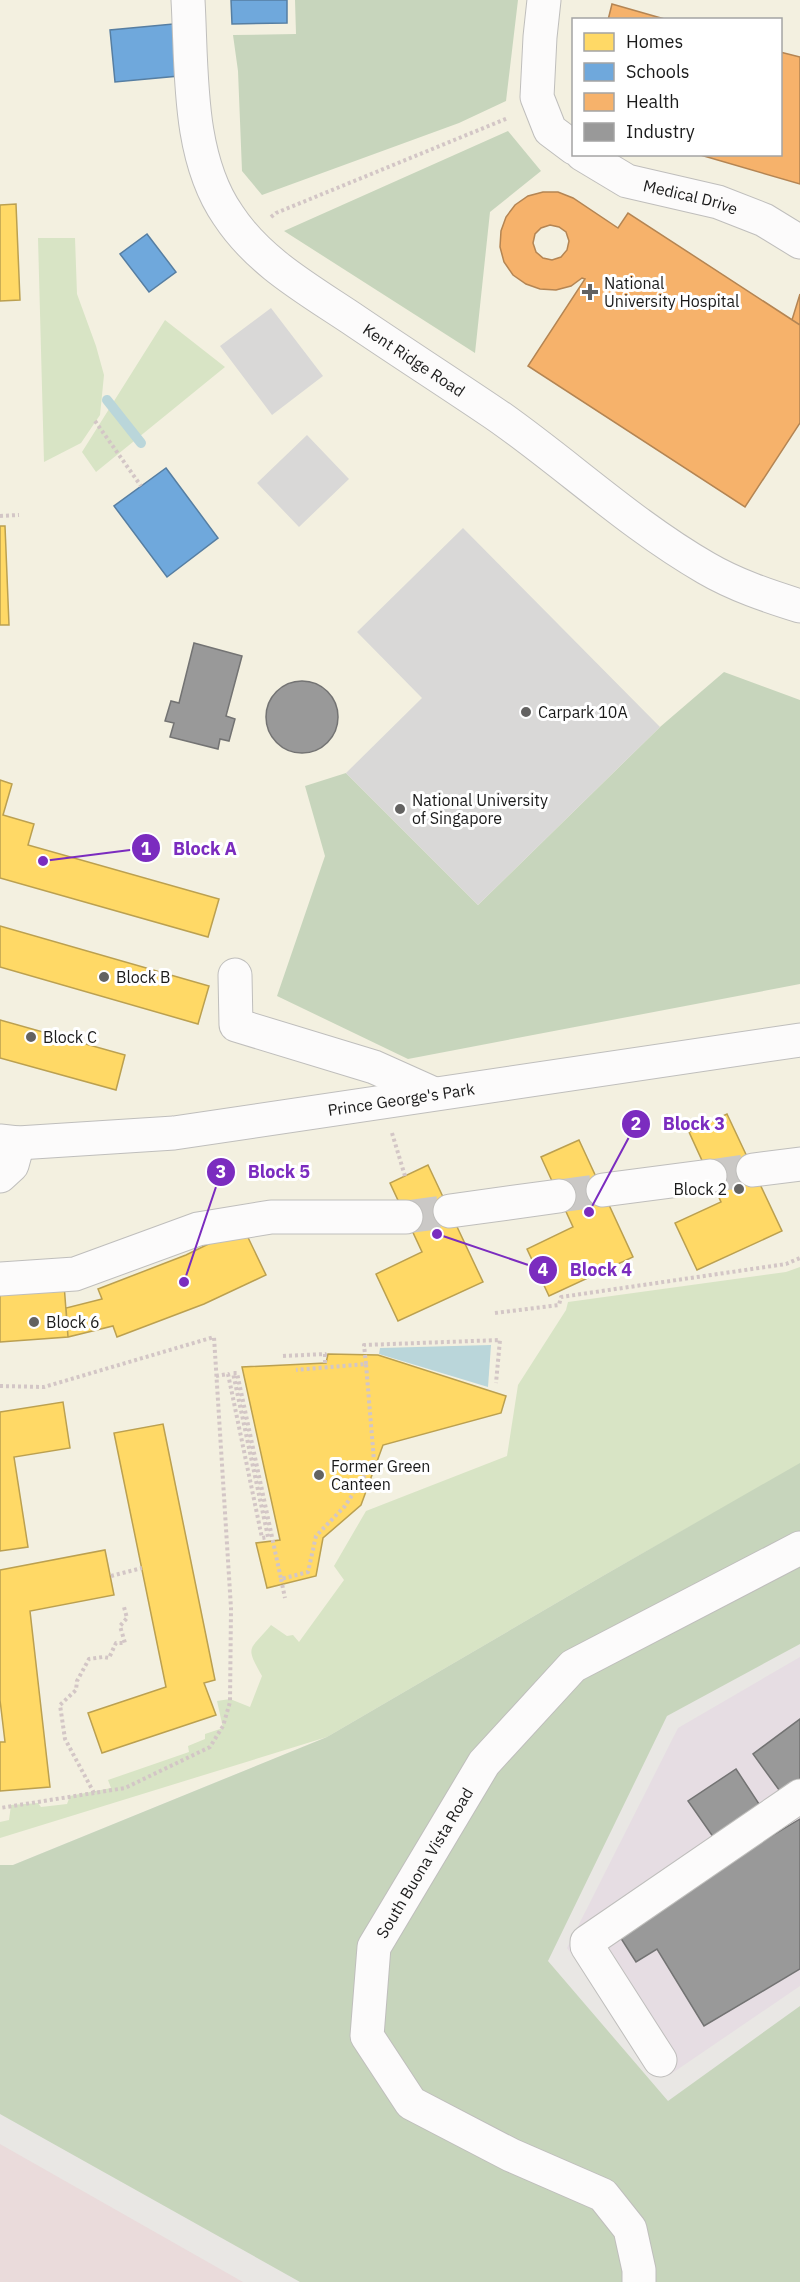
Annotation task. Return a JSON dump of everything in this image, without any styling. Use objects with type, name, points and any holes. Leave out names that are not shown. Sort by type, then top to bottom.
[{"type":"street","name":"Kent Ridge Road","points":[[188,0],[195,116],[204,165],[227,215],[256,250],[293,280],[502,419],[671,546],[707,569],[746,588],[800,606]]},
{"type":"street","points":[[544,0],[537,97],[549,130],[572,147]]},
{"type":"street","name":"Medical Drive","points":[[585,156],[627,181],[718,202],[764,220],[800,242]]},
{"type":"street","points":[[235,975],[236,1025],[374,1066],[432,1093]]},
{"type":"street","name":"Prince George's Park","points":[[9,1142],[174,1133],[800,1040]]},
{"type":"street","points":[[0,1176],[12,1164],[9,1142]]},
{"type":"street","points":[[753,1170],[800,1164]]},
{"type":"street","points":[[603,1190],[710,1176]]},
{"type":"street","points":[[450,1211],[559,1196]]},
{"type":"street","points":[[0,1279],[75,1274],[198,1229],[271,1217],[406,1216]]},
{"type":"street","name":"South Buona Vista Road","points":[[639,2282],[639,2270],[630,2229],[603,2195],[511,2155],[411,2103],[367,2036],[374,1947],[484,1763],[573,1666],[800,1548]]},
{"type":"street","points":[[660,2060],[587,1947],[587,1942],[800,1796]]},
{"type":"path","points":[[263,224],[276,213],[453,140]]},
{"type":"path","points":[[95,421],[141,486]]},
{"type":"path","points":[[0,516],[19,515]]},
{"type":"path","points":[[389,1125],[405,1176]]},
{"type":"path","points":[[495,1313],[559,1305],[561,1297],[786,1264],[800,1258]]},
{"type":"path","points":[[0,1386],[44,1387],[214,1337],[231,1608],[230,1702],[223,1726],[210,1747],[125,1788],[0,1808]]},
{"type":"path","points":[[281,1579],[308,1572],[316,1536],[345,1506],[374,1461],[364,1345],[500,1340],[496,1383]]},
{"type":"path","points":[[283,1356],[325,1354],[325,1366]]},
{"type":"path","points":[[296,1370],[366,1364]]},
{"type":"path","points":[[216,1376],[228,1374],[262,1538],[268,1537],[233,1373],[237,1373],[285,1598]]},
{"type":"path","points":[[111,1576],[142,1568]]},
{"type":"path","points":[[94,1793],[65,1739],[60,1705],[76,1690],[77,1681],[89,1659],[103,1657],[109,1659],[116,1643],[125,1643],[120,1626],[127,1618],[124,1607]]},
{"type":"shaded area","name":"National University of Singapore","points":[[0,0],[800,0],[800,1463],[327,1737],[13,1865],[0,1865]]},
{"type":"shaded area","points":[[271,308],[323,376],[272,415],[220,346]]},
{"type":"shaded area","points":[[307,435],[349,479],[299,527],[257,483]]},
{"type":"shaded area","name":"Carpark 10A","points":[[463,528],[660,727],[478,905],[346,773],[422,698],[357,632]]},
{"type":"shaded area","points":[[800,1657],[800,1986],[668,2076],[567,1948],[678,1728]]},
{"type":"shaded area","points":[[0,2144],[243,2282],[0,2282]]},
{"type":"green space","points":[[295,0],[518,0],[506,101],[459,123],[262,195],[242,171],[238,71],[233,35],[296,34]]},
{"type":"green space","points":[[508,131],[541,171],[490,212],[475,353],[284,231]]},
{"type":"green space","points":[[38,238],[75,238],[77,294],[104,375],[100,415],[81,443],[44,462]]},
{"type":"green space","points":[[165,320],[225,367],[96,472],[82,452]]},
{"type":"green space","points":[[724,672],[800,700],[800,984],[408,1059],[277,996],[325,856],[305,786],[346,773],[478,905],[660,727]]},
{"type":"green space","points":[[800,1267],[800,1464],[327,1737],[0,1838],[0,1822],[9,1820],[11,1805],[38,1803],[41,1807],[67,1804],[70,1796],[111,1788],[108,1780],[189,1752],[188,1746],[205,1739],[205,1734],[223,1728],[217,1701],[230,1699],[250,1707],[262,1676],[251,1653],[254,1644],[271,1625],[287,1636],[293,1635],[299,1642],[344,1580],[334,1566],[366,1511],[507,1456],[518,1385],[566,1310],[568,1302],[786,1272]]},
{"type":"green space","points":[[800,1463],[800,1644],[667,1716],[548,1961],[668,2101],[800,2006],[800,2282],[300,2282],[0,2114],[0,1865],[13,1865],[327,1737]]},
{"type":"water","points":[[491,1345],[488,1387],[379,1354],[380,1348]]},
{"type":"building: Homes","points":[[16,204],[20,300],[0,301],[0,205]]},
{"type":"building: Homes","points":[[0,526],[5,526],[9,625],[0,625]]},
{"type":"building: Homes","points":[[0,780],[12,784],[3,815],[34,824],[28,845],[219,899],[208,937],[0,878]]},
{"type":"building: Homes","name":"Block B","points":[[0,926],[209,986],[198,1024],[0,967]]},
{"type":"building: Homes","name":"Block C","points":[[0,1020],[125,1055],[116,1090],[0,1058]]},
{"type":"building: Homes","name":"Block 2","points":[[727,1114],[782,1231],[697,1270],[675,1223],[721,1202],[689,1132]]},
{"type":"building: Homes","points":[[579,1140],[633,1257],[549,1296],[527,1249],[573,1227],[541,1157]]},
{"type":"building: Homes","points":[[428,1165],[483,1282],[398,1321],[376,1274],[422,1252],[390,1183]]},
{"type":"building: Homes","points":[[243,1227],[266,1275],[204,1304],[117,1337],[113,1326],[68,1337],[66,1308],[102,1299],[98,1289],[186,1255]]},
{"type":"building: Homes","name":"Block 6","points":[[64,1284],[68,1337],[0,1342],[0,1289]]},
{"type":"building: Homes","name":"Former Green Canteen","points":[[328,1354],[378,1355],[506,1396],[501,1413],[383,1445],[361,1505],[323,1538],[316,1576],[267,1588],[256,1543],[280,1540],[242,1367],[326,1363]]},
{"type":"building: Homes","points":[[63,1402],[70,1448],[14,1457],[28,1547],[0,1551],[0,1412]]},
{"type":"building: Homes","points":[[163,1424],[215,1680],[204,1683],[216,1715],[102,1753],[88,1713],[166,1687],[114,1433]]},
{"type":"building: Homes","points":[[105,1550],[114,1595],[30,1611],[50,1787],[0,1791],[0,1742],[5,1742],[0,1700],[0,1570]]},
{"type":"building: Schools","points":[[231,0],[287,0],[287,23],[232,24]]},
{"type":"building: Schools","points":[[173,24],[179,76],[115,82],[110,30]]},
{"type":"building: Schools","points":[[147,234],[176,272],[149,292],[120,254]]},
{"type":"building: Schools","points":[[166,468],[218,538],[167,577],[114,506]]},
{"type":"building: Health","points":[[612,4],[661,18],[608,18]]},
{"type":"building: Health","points":[[782,52],[800,57],[800,184],[704,156],[782,156]]},
{"type":"building: Health","points":[[543,192],[558,192],[573,198],[618,228],[628,213],[800,325],[800,423],[745,507],[528,366],[585,279],[582,278],[571,286],[556,290],[540,289],[526,284],[513,275],[504,262],[500,247],[501,231],[506,217],[515,205],[528,196]],"holes":[[[550,225],[566,232],[569,241],[567,250],[561,257],[552,260],[543,258],[536,252],[533,243],[535,234],[541,228]]]},
{"type":"building: Health","points":[[800,294],[800,325],[792,320]]},
{"type":"building: Industry","points":[[194,643],[242,656],[226,716],[235,719],[229,741],[220,739],[218,749],[170,737],[174,723],[165,721],[171,701],[179,703]]},
{"type":"building: Industry","points":[[302,681],[322,687],[332,697],[338,717],[332,737],[322,747],[302,753],[282,747],[272,737],[266,717],[272,697],[282,687]]},
{"type":"building: Industry","points":[[800,1719],[800,1781],[782,1794],[753,1754]]},
{"type":"building: Industry","points":[[736,1769],[763,1810],[716,1841],[688,1801]]},
{"type":"building: Industry","points":[[800,1819],[800,1969],[704,2026],[657,1949],[636,1962],[615,1929]]},
{"type":"waterway","points":[[107,400],[141,443]]},
{"type":"tunnel","points":[[710,1176],[753,1170]]},
{"type":"tunnel","points":[[559,1196],[603,1190]]},
{"type":"tunnel","points":[[406,1217],[450,1211]]},
{"type":"place","name":"National University Hospital","points":[[590,292]]},
{"type":"place","name":"Carpark 10A","points":[[526,712]]},
{"type":"place","name":"National University of Singapore","points":[[400,809]]},
{"type":"place","name":"Block A","points":[[43,861]]},
{"type":"place","name":"Block B","points":[[104,977]]},
{"type":"place","name":"Block C","points":[[31,1037]]},
{"type":"place","name":"Block 2","points":[[739,1189]]},
{"type":"place","name":"Block 3","points":[[589,1212]]},
{"type":"place","name":"Block 4","points":[[437,1234]]},
{"type":"place","name":"Block 5","points":[[184,1282]]},
{"type":"place","name":"Block 6","points":[[34,1322]]},
{"type":"place","name":"Former Green Canteen","points":[[319,1475]]}]
